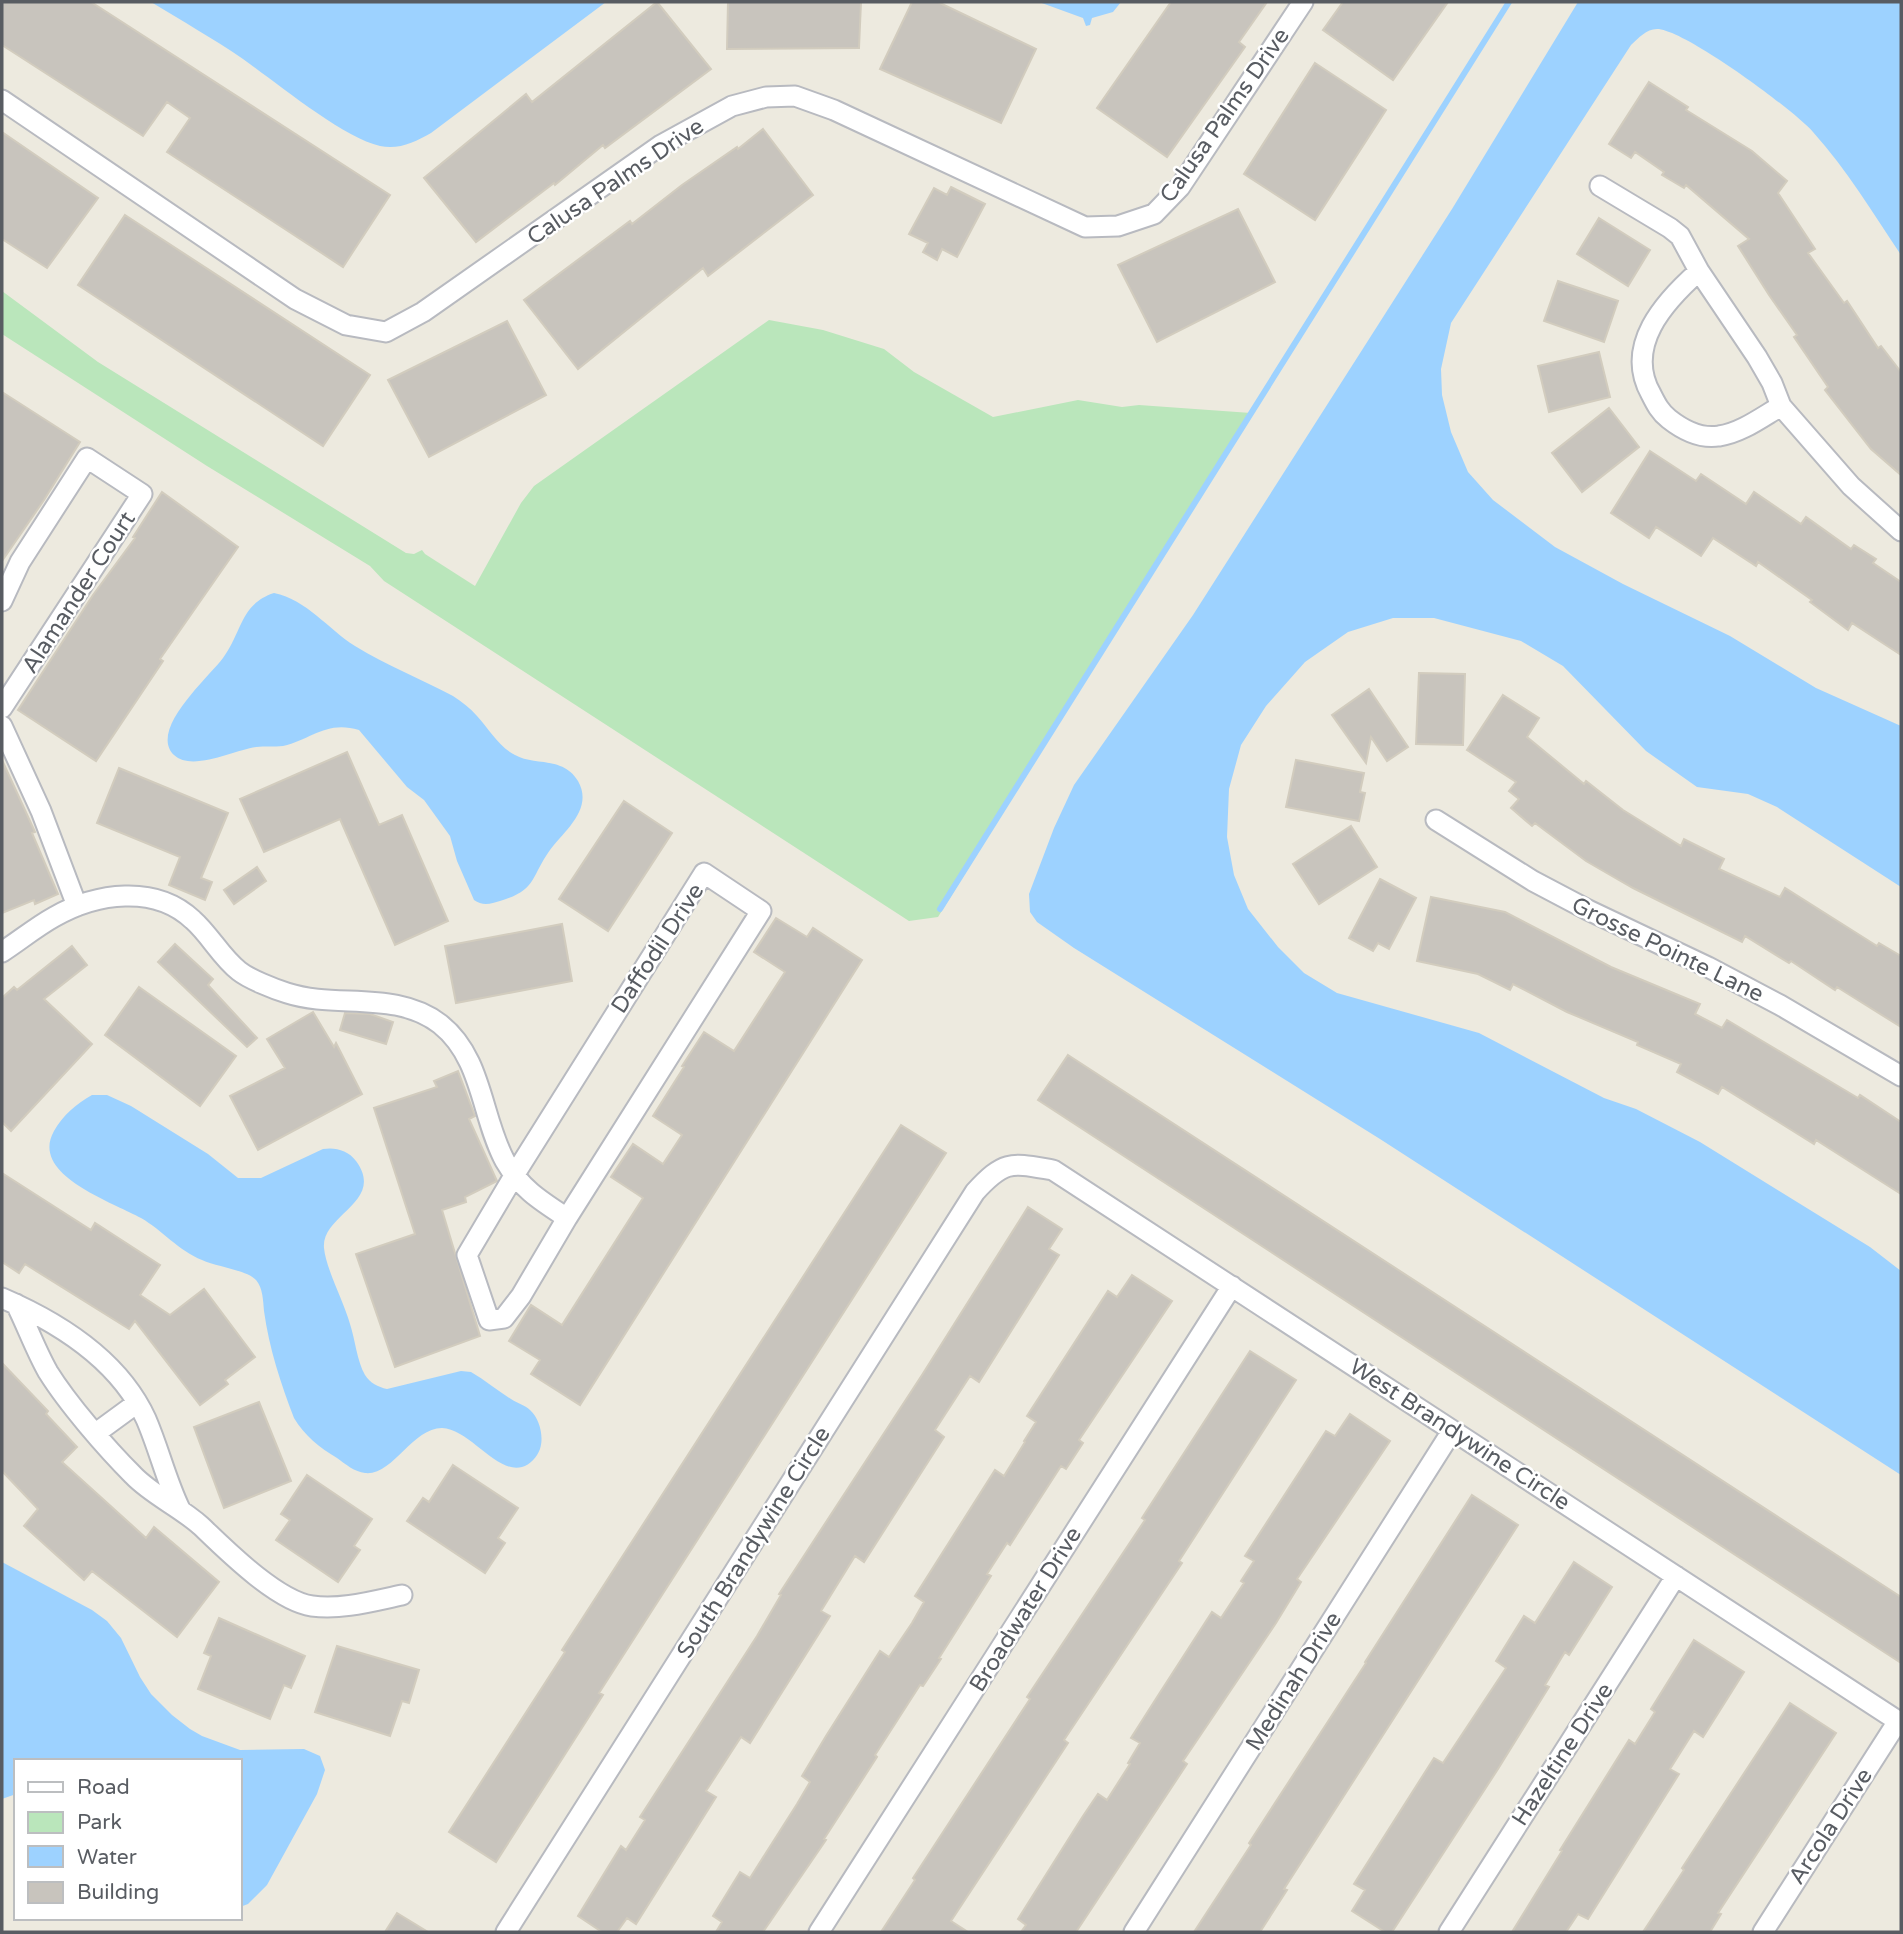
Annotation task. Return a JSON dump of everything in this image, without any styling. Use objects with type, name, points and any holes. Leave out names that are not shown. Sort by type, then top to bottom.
[{"type":"street","name":"Calusa Palms Drive","points":[[2,100],[296,299],[346,325],[386,332],[423,312],[681,132],[732,106],[766,97],[795,96],[834,110],[1085,227],[1118,226],[1154,214],[1180,187],[1303,2]]},
{"type":"street","points":[[1600,186],[1679,236],[1699,271],[1757,357],[1781,406],[1851,486],[1901,531]]},
{"type":"street","points":[[1699,271],[1668,300],[1656,317],[1641,358],[1642,379],[1661,413],[1691,432],[1705,437],[1734,432],[1781,406]]},
{"type":"street","name":"Alamander Court","points":[[2,601],[20,562],[87,458],[142,494],[2,708]]},
{"type":"street","points":[[2,726],[41,811],[78,906]]},
{"type":"street","name":"Grosse Pointe Lane","points":[[1436,820],[1533,881],[1780,1004],[1901,1076]]},
{"type":"street","name":"Daffodil Drive","points":[[704,873],[761,911],[567,1217],[521,1296],[504,1318],[489,1320],[467,1255],[514,1174],[704,873]]},
{"type":"street","points":[[2,953],[54,917],[78,906],[118,895],[147,898],[168,903],[191,918],[239,972],[283,992],[308,1000],[379,1002],[412,1010],[440,1024],[461,1046],[477,1078],[505,1161],[529,1194],[567,1217]]},
{"type":"street","name":"West Brandywine Circle","points":[[1012,1163],[1053,1170],[1899,1722]]},
{"type":"street","name":"South Brandywine Circle","points":[[514,1929],[975,1192],[991,1174],[1012,1163]]},
{"type":"street","name":"Broadwater Drive","points":[[819,1932],[1232,1286]]},
{"type":"street","points":[[9,1301],[59,1326],[118,1374],[137,1403],[180,1510]]},
{"type":"street","points":[[9,1301],[48,1371],[68,1400],[134,1477],[197,1522],[237,1561],[281,1593],[310,1606],[342,1606],[402,1595]]},
{"type":"street","points":[[96,1433],[137,1403]]},
{"type":"street","name":"Medinah Drive","points":[[1134,1932],[1452,1431]]},
{"type":"street","name":"Hazeltine Drive","points":[[1449,1932],[1676,1576]]},
{"type":"street","name":"Arcola Drive","points":[[1763,1932],[1899,1722]]},
{"type":"green space","points":[[2,291],[98,362],[406,553],[414,554],[422,550],[475,586],[521,503],[534,486],[769,320],[823,330],[884,349],[914,372],[993,417],[1078,400],[1122,407],[1139,405],[1251,413],[938,917],[909,921],[384,581],[370,566],[207,466],[2,334]]},
{"type":"water","points":[[151,2],[606,2],[431,133],[407,144],[387,147],[365,141],[329,121],[232,52]]},
{"type":"water","points":[[1039,2],[1121,2],[1113,12],[1092,18],[1090,25],[1086,26],[1083,18]]},
{"type":"water","points":[[1578,2],[1901,2],[1901,255],[1837,161],[1802,121],[1713,56],[1671,33],[1653,29],[1631,45],[1451,323],[1441,369],[1442,395],[1451,432],[1468,472],[1493,500],[1555,547],[1623,584],[1730,636],[1816,688],[1901,726],[1901,887],[1777,807],[1748,794],[1697,787],[1646,751],[1563,666],[1521,641],[1434,618],[1393,618],[1348,632],[1305,662],[1266,706],[1241,745],[1229,789],[1227,837],[1234,875],[1248,909],[1278,947],[1304,973],[1337,993],[1479,1033],[1604,1098],[1636,1109],[1700,1142],[1870,1247],[1901,1271],[1901,1475],[1380,1139],[1074,948],[1037,922],[1030,912],[1029,894],[1074,785],[1193,615],[1452,209]]},
{"type":"water","points":[[274,593],[307,608],[367,653],[453,696],[472,710],[509,752],[556,765],[572,773],[582,791],[580,810],[527,887],[512,897],[493,903],[483,904],[474,900],[457,861],[450,836],[424,800],[407,787],[359,730],[338,727],[283,746],[256,747],[202,761],[182,760],[174,755],[168,744],[174,718],[194,690],[223,658],[254,604]]},
{"type":"water","points":[[92,1095],[107,1095],[131,1106],[208,1154],[238,1178],[261,1178],[323,1149],[332,1148],[349,1154],[363,1175],[363,1187],[358,1198],[332,1226],[326,1236],[324,1248],[365,1375],[374,1384],[387,1389],[461,1371],[471,1372],[533,1414],[539,1423],[542,1439],[535,1458],[522,1467],[502,1464],[463,1436],[442,1428],[421,1435],[385,1467],[365,1473],[350,1467],[319,1445],[294,1418],[272,1352],[261,1291],[256,1280],[194,1256],[141,1218],[78,1185],[63,1174],[53,1161],[49,1147],[54,1131],[70,1110]]},
{"type":"water","points":[[2,1562],[92,1610],[107,1621],[121,1638],[151,1694],[190,1729],[240,1750],[304,1749],[320,1756],[325,1770],[317,1794],[267,1885],[248,1904],[242,1906],[242,1759],[14,1759],[14,1795],[2,1799]]},
{"type":"building","points":[[2,2],[91,2],[390,195],[343,267],[167,152],[190,118],[167,102],[143,136],[2,45]]},
{"type":"building","points":[[657,2],[711,69],[605,148],[603,145],[555,185],[554,183],[476,242],[424,178],[526,94],[532,102]]},
{"type":"building","points":[[728,2],[861,2],[859,48],[727,49]]},
{"type":"building","points":[[912,2],[938,2],[1036,49],[1001,123],[880,69]]},
{"type":"building","points":[[1171,2],[1267,2],[1239,42],[1245,47],[1167,157],[1097,108]]},
{"type":"building","points":[[1343,2],[1448,2],[1393,80],[1323,30]]},
{"type":"building","points":[[1315,63],[1386,110],[1315,220],[1244,174]]},
{"type":"building","points":[[1649,82],[1688,107],[1686,110],[1752,151],[1787,181],[1778,193],[1815,249],[1808,253],[1844,303],[1847,301],[1878,348],[1881,346],[1901,372],[1901,475],[1871,449],[1825,390],[1828,387],[1794,337],[1797,335],[1738,246],[1749,239],[1686,185],[1684,188],[1662,175],[1664,172],[1635,152],[1631,158],[1609,144]]},
{"type":"building","points":[[763,129],[813,195],[708,276],[703,268],[578,369],[524,300],[630,221],[632,224],[682,185],[737,147],[738,149]]},
{"type":"building","points":[[2,132],[98,198],[47,268],[2,239]]},
{"type":"building","points":[[951,187],[985,204],[957,257],[942,249],[937,260],[923,252],[928,243],[909,234],[934,188],[947,195]]},
{"type":"building","points":[[1238,209],[1275,282],[1157,342],[1118,265]]},
{"type":"building","points":[[125,215],[370,375],[323,446],[78,285]]},
{"type":"building","points":[[1599,218],[1650,250],[1628,286],[1577,254]]},
{"type":"building","points":[[1558,281],[1618,301],[1604,342],[1544,321]]},
{"type":"building","points":[[507,321],[546,395],[429,457],[388,380]]},
{"type":"building","points":[[1599,352],[1610,397],[1549,412],[1538,366]]},
{"type":"building","points":[[2,392],[80,442],[2,561]]},
{"type":"building","points":[[1609,408],[1639,447],[1582,492],[1552,453]]},
{"type":"building","points":[[1650,451],[1696,481],[1701,474],[1746,504],[1754,492],[1801,524],[1806,517],[1851,549],[1854,545],[1876,559],[1873,563],[1901,582],[1901,655],[1852,623],[1848,630],[1810,602],[1812,600],[1758,562],[1756,566],[1713,538],[1701,556],[1656,527],[1649,538],[1611,513]]},
{"type":"building","points":[[162,492],[238,547],[160,659],[163,661],[96,761],[18,710],[93,595],[135,538],[133,537]]},
{"type":"building","points":[[1419,673],[1465,674],[1463,745],[1416,744]]},
{"type":"building","points":[[1369,689],[1408,747],[1387,761],[1371,737],[1366,763],[1332,715]]},
{"type":"building","points":[[1503,695],[1539,718],[1527,737],[1584,784],[1586,781],[1623,810],[1681,846],[1684,839],[1724,859],[1719,869],[1780,897],[1785,888],[1877,946],[1879,943],[1901,956],[1901,1027],[1837,987],[1835,990],[1791,961],[1789,963],[1745,936],[1742,942],[1633,888],[1586,861],[1535,823],[1532,826],[1511,808],[1519,799],[1509,791],[1516,782],[1467,750]]},
{"type":"building","points":[[347,752],[379,825],[402,815],[448,921],[395,945],[340,819],[264,852],[240,799]]},
{"type":"building","points":[[2,760],[35,832],[32,833],[58,894],[2,913]]},
{"type":"building","points":[[1296,760],[1364,773],[1360,792],[1365,793],[1359,821],[1286,807]]},
{"type":"building","points":[[119,768],[228,813],[201,878],[212,882],[205,900],[169,885],[180,857],[97,823]]},
{"type":"building","points":[[624,801],[672,833],[608,931],[559,899]]},
{"type":"building","points":[[1351,826],[1377,867],[1319,904],[1293,864]]},
{"type":"building","points":[[257,867],[266,881],[234,904],[224,890]]},
{"type":"building","points":[[1380,879],[1416,898],[1389,949],[1378,943],[1373,951],[1349,938]]},
{"type":"building","points":[[1431,897],[1505,912],[1611,967],[1700,1004],[1695,1014],[1722,1028],[1727,1020],[1858,1098],[1860,1095],[1901,1122],[1901,1194],[1816,1140],[1814,1144],[1722,1087],[1718,1094],[1677,1072],[1681,1064],[1637,1045],[1638,1042],[1567,1012],[1513,984],[1510,990],[1478,974],[1417,961]]},
{"type":"building","points":[[776,918],[807,937],[813,928],[862,960],[580,1405],[531,1374],[540,1360],[509,1341],[531,1305],[562,1325],[643,1198],[611,1177],[633,1144],[663,1164],[682,1135],[653,1116],[704,1032],[734,1051],[785,972],[754,952]]},
{"type":"building","points":[[562,924],[572,981],[456,1003],[445,946]]},
{"type":"building","points":[[175,944],[213,979],[208,985],[257,1038],[247,1047],[158,962]]},
{"type":"building","points":[[72,946],[87,965],[44,999],[92,1044],[11,1131],[2,1122],[2,998],[14,987],[17,990]]},
{"type":"building","points":[[139,987],[236,1056],[200,1106],[105,1035]]},
{"type":"building","points":[[313,1012],[334,1047],[336,1043],[362,1094],[258,1150],[230,1096],[285,1068],[267,1039]]},
{"type":"building","points":[[345,1013],[370,1014],[393,1022],[386,1044],[340,1030]]},
{"type":"building","points":[[1068,1055],[1901,1597],[1901,1663],[1038,1100]]},
{"type":"building","points":[[458,1071],[475,1116],[469,1119],[497,1181],[465,1197],[466,1202],[442,1210],[480,1336],[395,1367],[356,1254],[415,1234],[374,1108],[437,1087],[434,1081]]},
{"type":"building","points":[[901,1125],[946,1153],[599,1693],[603,1695],[496,1862],[449,1832],[565,1652],[562,1650]]},
{"type":"building","points":[[2,1173],[91,1230],[95,1223],[160,1265],[140,1295],[170,1315],[204,1289],[255,1357],[225,1380],[228,1384],[200,1405],[135,1321],[129,1329],[25,1264],[19,1273],[2,1262]]},
{"type":"building","points":[[1028,1207],[1062,1229],[1049,1249],[1059,1255],[979,1382],[970,1376],[935,1430],[944,1437],[864,1562],[855,1556],[821,1611],[830,1616],[750,1743],[741,1737],[706,1791],[716,1797],[636,1924],[627,1918],[617,1932],[602,1932],[578,1916],[621,1846],[626,1850],[645,1820],[640,1817],[757,1636],[781,1595],[779,1594]]},
{"type":"building","points":[[1132,1275],[1172,1301],[1079,1440],[1083,1443],[1066,1469],[1061,1466],[1010,1545],[1007,1543],[987,1574],[991,1576],[939,1658],[941,1659],[923,1686],[920,1685],[824,1839],[826,1840],[763,1932],[716,1932],[722,1922],[713,1916],[740,1872],[750,1878],[810,1782],[802,1776],[826,1736],[880,1651],[889,1657],[912,1623],[924,1602],[915,1596],[995,1470],[1004,1476],[1025,1442],[1036,1422],[1027,1416],[1108,1291],[1117,1297]]},
{"type":"building","points":[[1250,1351],[1296,1380],[1179,1561],[1182,1563],[1064,1740],[1068,1743],[951,1921],[968,1932],[881,1932],[915,1880],[913,1878],[1030,1699],[1027,1697],[1145,1520],[1142,1518]]},
{"type":"building","points":[[2,1363],[48,1411],[46,1414],[77,1447],[62,1462],[146,1538],[154,1527],[219,1582],[177,1637],[92,1571],[84,1580],[24,1526],[38,1509],[2,1471]]},
{"type":"building","points":[[259,1402],[291,1481],[224,1508],[194,1427]]},
{"type":"building","points":[[1350,1414],[1390,1441],[1297,1579],[1301,1582],[1276,1623],[1183,1761],[1187,1764],[1076,1932],[1021,1932],[1026,1925],[1018,1919],[1083,1816],[1098,1794],[1107,1800],[1130,1764],[1128,1763],[1140,1743],[1131,1738],[1159,1694],[1212,1612],[1221,1618],[1244,1583],[1241,1581],[1254,1561],[1245,1556],[1326,1431],[1335,1436]]},
{"type":"building","points":[[453,1465],[518,1508],[498,1538],[505,1543],[485,1573],[407,1521],[423,1498],[429,1502]]},
{"type":"building","points":[[307,1475],[372,1519],[354,1546],[360,1550],[338,1582],[276,1540],[290,1520],[281,1514]]},
{"type":"building","points":[[1472,1495],[1518,1525],[1284,1889],[1287,1890],[1260,1932],[1194,1932],[1251,1845],[1249,1843]]},
{"type":"building","points":[[1574,1562],[1612,1587],[1569,1655],[1565,1652],[1545,1685],[1549,1687],[1392,1932],[1385,1932],[1352,1911],[1365,1890],[1354,1884],[1434,1758],[1443,1763],[1506,1668],[1496,1661],[1524,1616],[1535,1623]]},
{"type":"building","points":[[219,1618],[305,1656],[291,1688],[284,1685],[270,1719],[198,1689],[211,1656],[204,1653]]},
{"type":"building","points":[[1694,1640],[1744,1672],[1703,1737],[1694,1731],[1670,1769],[1679,1774],[1588,1919],[1578,1914],[1566,1932],[1512,1932],[1629,1740],[1635,1744],[1655,1712],[1651,1709]]},
{"type":"building","points":[[337,1646],[419,1670],[409,1703],[402,1701],[390,1736],[315,1712]]},
{"type":"building","points":[[1790,1703],[1836,1733],[1718,1913],[1721,1914],[1710,1932],[1643,1932],[1684,1870],[1682,1868]]},
{"type":"building","points":[[397,1913],[428,1932],[385,1932]]},
{"type":"waterway","points":[[940,909],[1509,2]]}]
